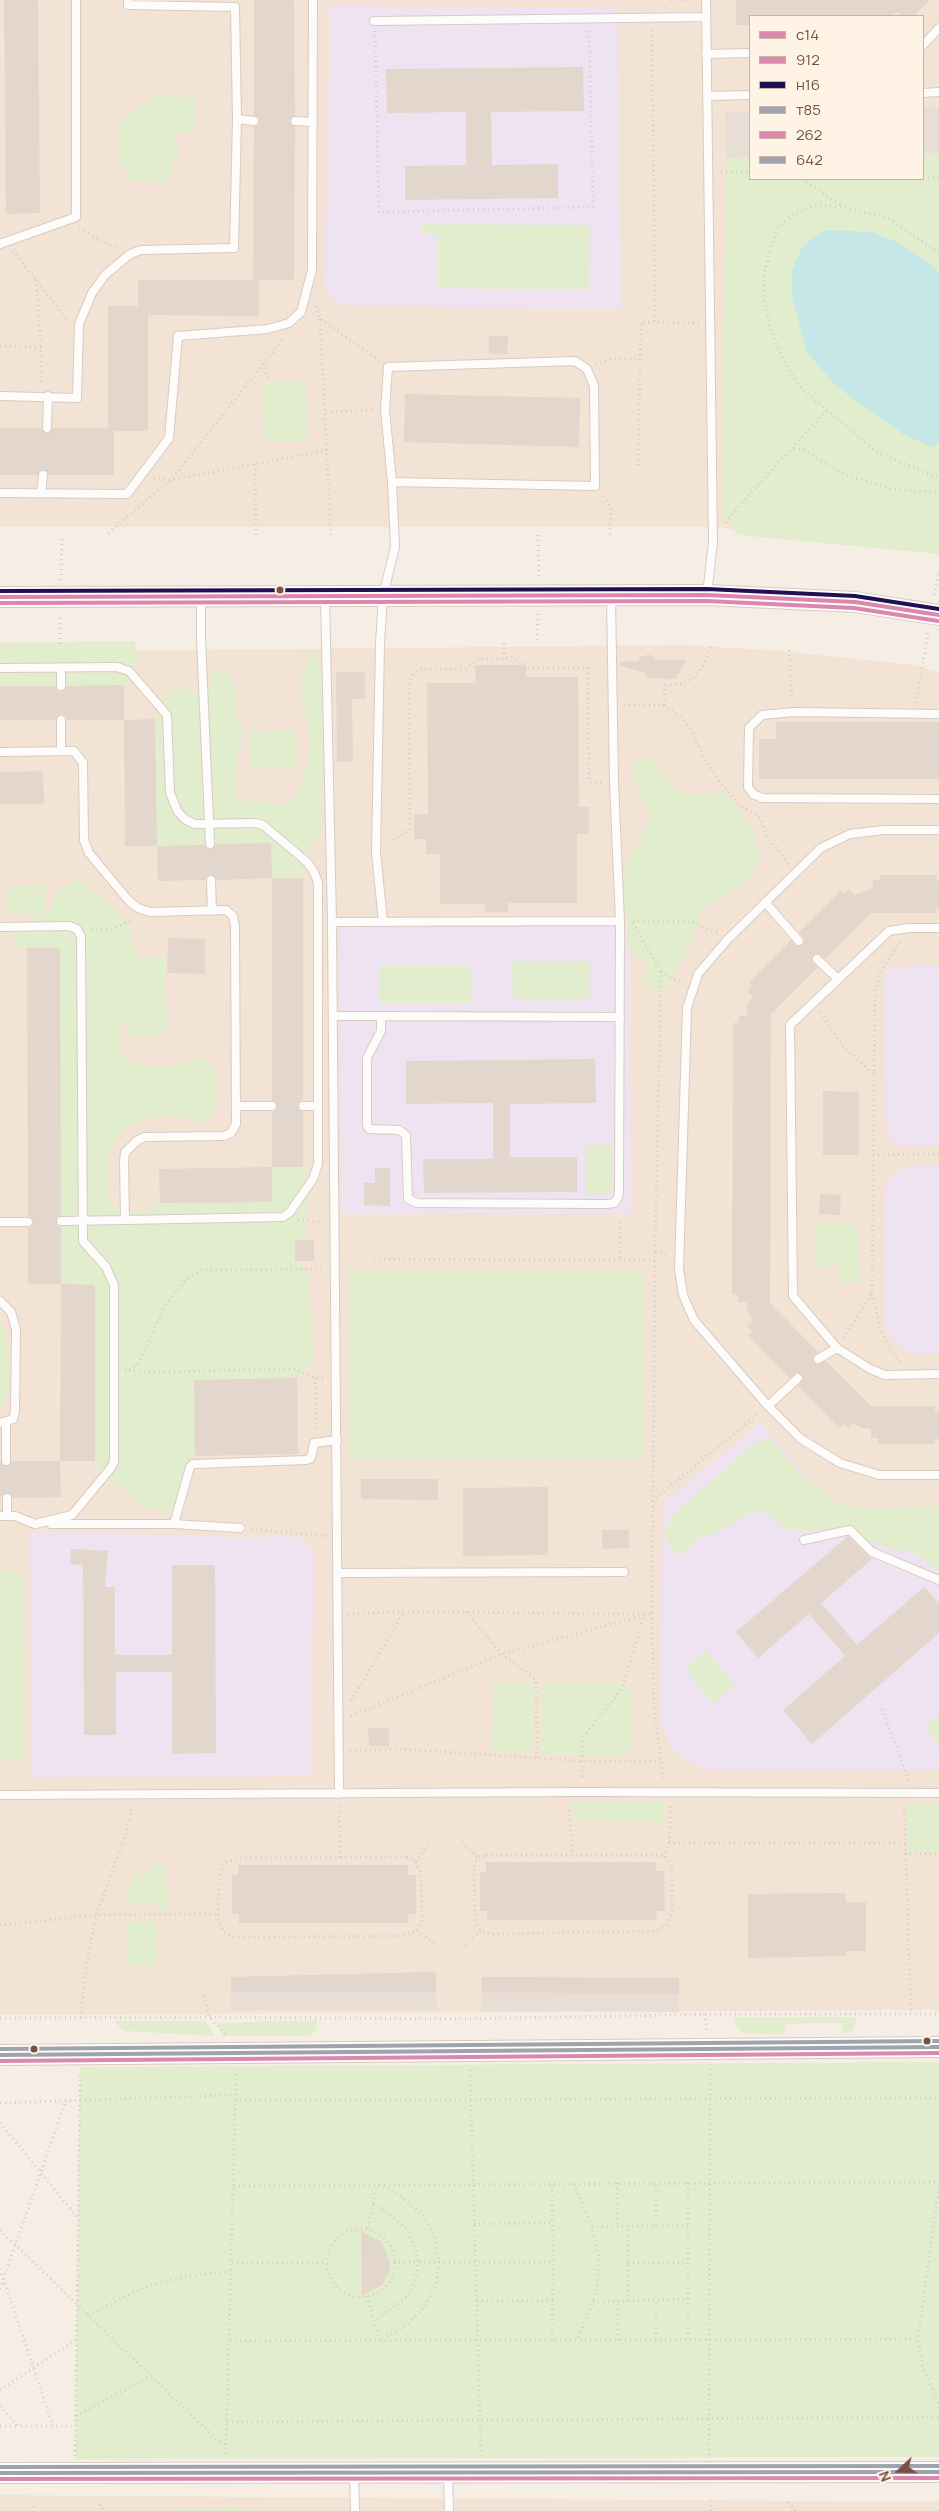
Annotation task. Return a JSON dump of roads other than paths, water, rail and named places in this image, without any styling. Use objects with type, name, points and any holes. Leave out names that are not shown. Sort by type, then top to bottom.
[{"type":"main road","points":[[0,597],[707,595],[855,602],[939,615]]},
{"type":"main road","points":[[0,2054],[939,2046]]},
{"type":"main road","points":[[0,2473],[939,2472]]},
{"type":"lane","points":[[3,243],[76,217],[76,0]]},
{"type":"lane","points":[[0,396],[77,398],[79,324],[92,293],[105,275],[130,254],[141,250],[234,248],[237,119],[236,7],[128,5],[128,0]]},
{"type":"lane","points":[[0,493],[126,494],[169,438],[178,336],[268,329],[289,324],[301,312],[312,270],[313,0]]},
{"type":"lane","points":[[706,0],[713,542],[707,595]]},
{"type":"lane","points":[[374,21],[706,17]]},
{"type":"lane","points":[[924,44],[939,28]]},
{"type":"lane","points":[[706,54],[749,53]]},
{"type":"lane","points":[[924,92],[939,92]]},
{"type":"lane","points":[[707,96],[749,95]]},
{"type":"lane","points":[[237,119],[254,121]]},
{"type":"lane","points":[[294,121],[312,122]]},
{"type":"lane","points":[[383,922],[376,852],[380,644],[383,596],[396,548],[385,410],[388,367],[575,360],[587,368],[594,386],[595,486],[392,482]]},
{"type":"lane","points":[[45,396],[46,428]]},
{"type":"lane","points":[[41,493],[44,475]]},
{"type":"lane","points":[[381,1016],[381,1031],[367,1058],[367,1125],[371,1130],[400,1130],[406,1135],[408,1199],[417,1203],[607,1204],[614,1203],[618,1198],[620,921],[614,782],[611,595]]},
{"type":"lane","points":[[201,596],[201,649],[210,844]]},
{"type":"lane","points":[[325,596],[332,922],[339,1794]]},
{"type":"lane","points":[[0,668],[117,667],[129,672],[167,715],[170,793],[176,808],[186,820],[196,824],[264,825],[306,862],[314,872],[318,883],[318,1106],[316,1172],[290,1212],[283,1217],[61,1221]]},
{"type":"lane","points":[[61,668],[61,686]]},
{"type":"lane","points":[[939,714],[793,712],[762,715],[749,728],[748,787],[753,794],[762,798],[939,799]]},
{"type":"lane","points":[[61,720],[61,751]]},
{"type":"lane","points":[[0,752],[74,751],[83,763],[84,840],[89,853],[129,901],[138,908],[150,912],[226,910],[232,916],[235,926],[236,1124],[231,1133],[224,1136],[145,1137],[130,1146],[125,1152],[124,1161],[125,1220]]},
{"type":"lane","points":[[939,830],[884,830],[850,834],[822,848],[728,939],[698,974],[687,1008],[680,1255],[684,1295],[694,1320],[768,1406],[801,1439],[840,1463],[879,1475],[939,1475]]},
{"type":"lane","points":[[211,880],[212,911]]},
{"type":"lane","points":[[765,902],[799,941]]},
{"type":"lane","points":[[332,922],[620,921]]},
{"type":"lane","points":[[0,927],[69,926],[78,929],[81,937],[83,1241],[106,1267],[114,1285],[114,1462],[72,1515],[39,1524]]},
{"type":"lane","points":[[939,928],[908,928],[889,931],[790,1025],[793,1296],[837,1348],[870,1369],[885,1375],[939,1374]]},
{"type":"lane","points":[[817,959],[838,979]]},
{"type":"lane","points":[[333,1016],[620,1017]]},
{"type":"lane","points":[[236,1106],[272,1106]]},
{"type":"lane","points":[[303,1106],[318,1106]]},
{"type":"lane","points":[[0,1222],[28,1222]]},
{"type":"lane","points":[[0,1301],[11,1312],[16,1329],[16,1412],[13,1419],[3,1423],[6,1461]]},
{"type":"lane","points":[[818,1359],[837,1348]]},
{"type":"lane","points":[[768,1406],[798,1378]]},
{"type":"lane","points":[[174,1524],[194,1464],[306,1460],[311,1458],[311,1446],[317,1443],[336,1440]]},
{"type":"lane","points":[[7,1498],[4,1516],[15,1516],[36,1524],[174,1524],[240,1528]]},
{"type":"lane","points":[[804,1540],[850,1530],[872,1552],[939,1580]]},
{"type":"lane","points":[[338,1573],[624,1572]]},
{"type":"lane","points":[[0,1795],[582,1792],[939,1793]]},
{"type":"lane","points":[[354,2473],[355,2511]]},
{"type":"lane","points":[[448,2473],[449,2511]]},
{"type":"water","points":[[826,230],[871,232],[894,241],[926,260],[939,273],[939,443],[932,447],[903,434],[836,386],[807,352],[792,297],[792,271],[803,245]]}]
